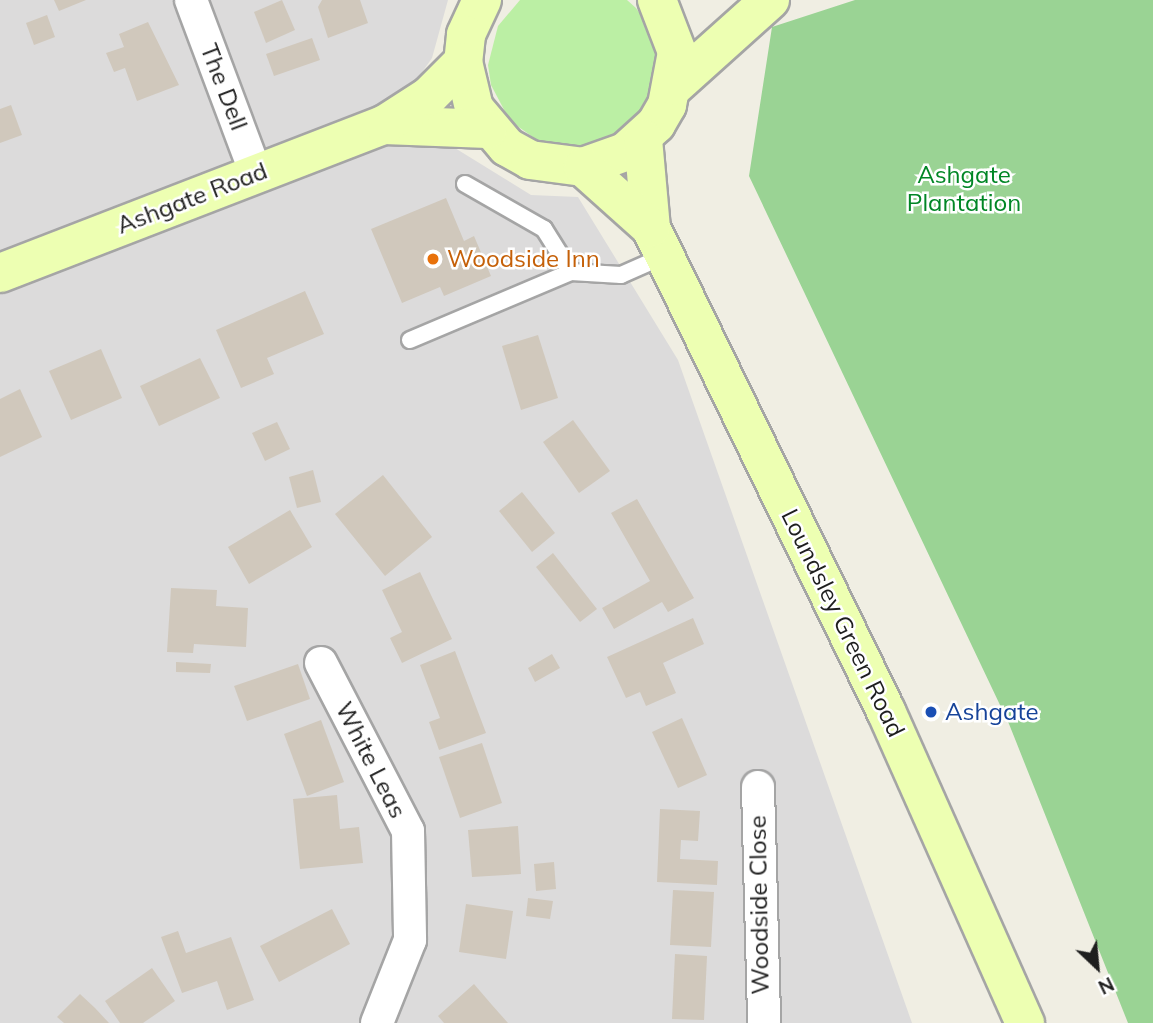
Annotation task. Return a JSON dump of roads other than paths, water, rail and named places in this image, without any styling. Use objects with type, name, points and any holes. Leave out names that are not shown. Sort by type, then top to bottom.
[{"type":"main road","points":[[657,0],[677,52],[674,86]]},
{"type":"main road","points":[[478,3],[463,62],[474,108],[488,129],[530,160],[583,167],[625,152],[643,139],[674,86],[770,0]]},
{"type":"main road","name":"Ashgate Road","points":[[0,273],[384,125],[429,96],[463,62]]},
{"type":"main road","name":"Ashgate Road","points":[[384,125],[488,129]]},
{"type":"main road","name":"Loundsley Green Road","points":[[643,139],[658,242],[886,711],[1025,1023]]},
{"type":"main road","name":"Loundsley Green Road","points":[[583,167],[658,242]]},
{"type":"street","name":"The Dell","points":[[191,0],[256,174]]},
{"type":"street","name":"White Leas","points":[[321,663],[408,831],[410,940],[377,1023]]},
{"type":"street","name":"Woodside Close","points":[[758,787],[764,1023]]},
{"type":"lane","points":[[466,184],[544,229],[571,272]]},
{"type":"lane","points":[[410,340],[571,272],[621,275],[658,242]]},
{"type":"place","name":"Woodside Inn","points":[[433,259]]},
{"type":"place","name":"Ashgate","points":[[931,712]]},
{"type":"park label","name":"Ashgate Plantation","points":[[964,189]]}]
